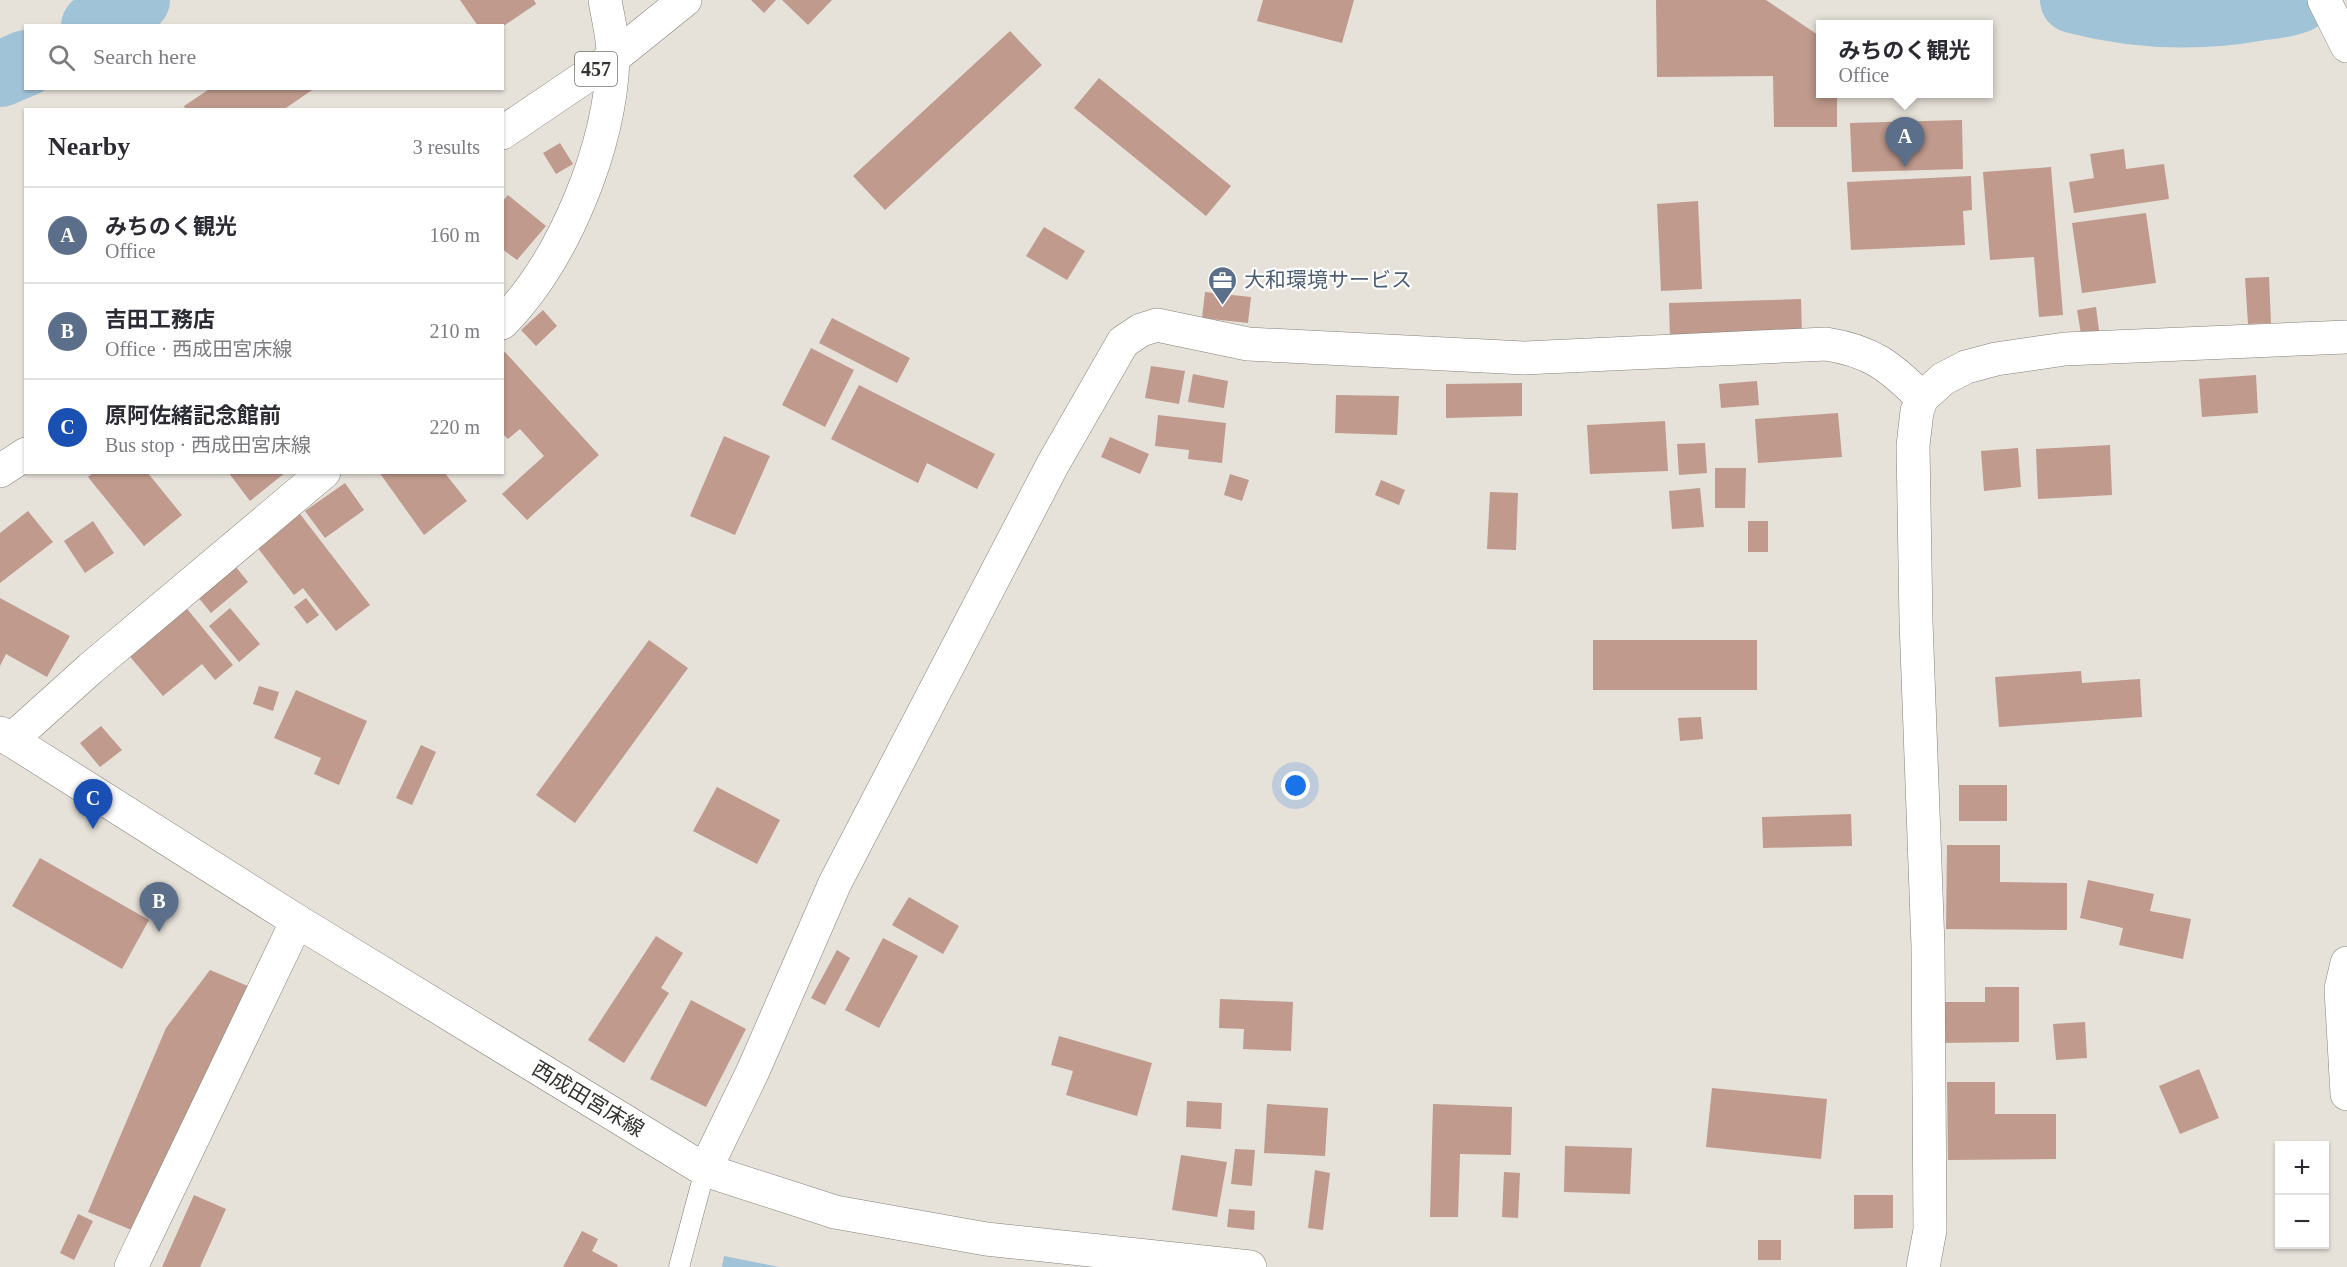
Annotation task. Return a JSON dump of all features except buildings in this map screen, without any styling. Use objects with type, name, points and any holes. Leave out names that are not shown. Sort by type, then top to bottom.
[{"type":"main road","points":[[504,320],[545,269],[570,223],[589,177],[605,114],[613,58],[605,0]]},
{"type":"main road","name":"457","points":[[504,131],[613,58],[685,0]]},
{"type":"main road","points":[[2324,0],[2347,46]]},
{"type":"main road","points":[[705,1170],[753,1071],[835,883],[1053,464],[1123,342],[1141,330],[1156,325],[1248,344],[1524,358],[1826,344],[1865,352],[1905,381],[1922,398]]},
{"type":"main road","points":[[1923,1267],[1930,1230],[1928,946],[1916,621],[1913,446],[1917,411],[1922,398],[1943,380],[1966,367],[2065,349],[2347,337]]},
{"type":"main road","points":[[0,471],[24,455]]},
{"type":"main road","points":[[6,736],[91,668],[322,474]]},
{"type":"main road","name":"西成田宮床線","points":[[6,736],[297,921],[705,1170],[835,1212],[986,1239],[1250,1267]]},
{"type":"main road","points":[[131,1267],[297,921]]},
{"type":"main road","points":[[2347,963],[2341,989],[2347,1094]]},
{"type":"lane","points":[[679,1267],[705,1170]]},
{"type":"water","points":[[724,1256],[779,1267],[722,1267]]},
{"type":"waterway","points":[[97,24],[137,0]]},
{"type":"waterway","points":[[2073,0],[2119,10],[2188,15],[2234,11],[2298,0]]},
{"type":"waterway","points":[[0,74],[24,64]]},
{"type":"place","name":"みちのく観光","points":[[1905,167]]},
{"type":"place","name":"大和環境サービス","points":[[1223,306]]},
{"type":"place","name":"原阿佐緒記念館前","points":[[93,829]]},
{"type":"place","name":"吉田工務店","points":[[159,932]]}]
